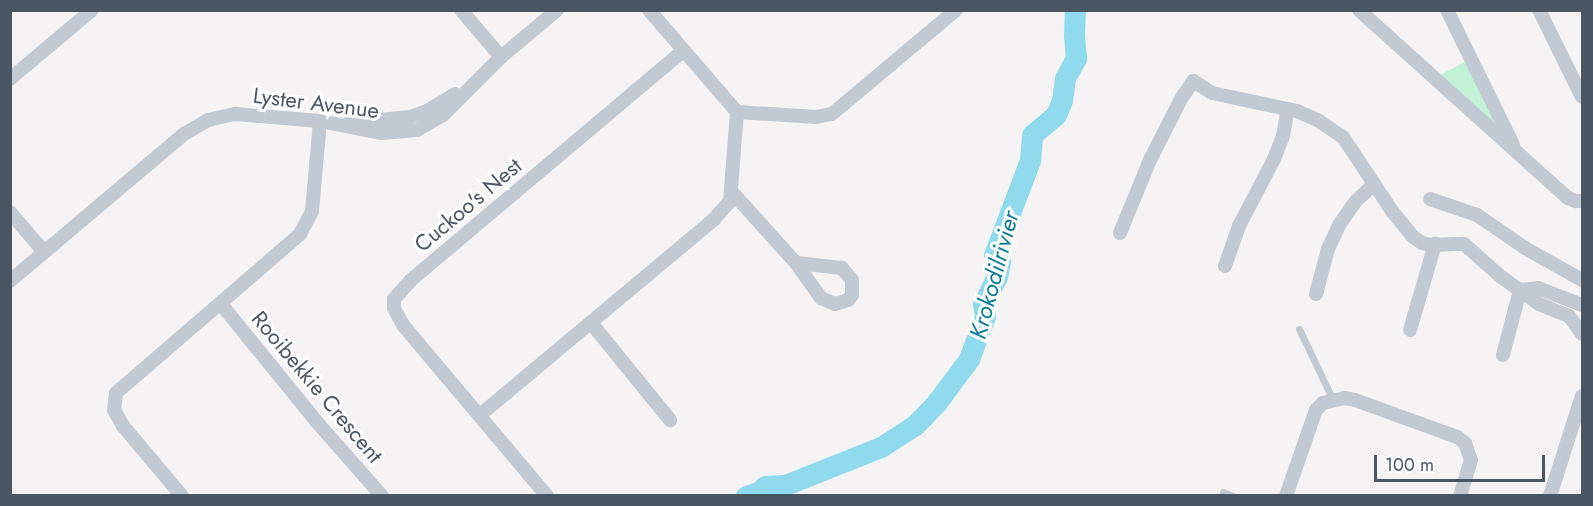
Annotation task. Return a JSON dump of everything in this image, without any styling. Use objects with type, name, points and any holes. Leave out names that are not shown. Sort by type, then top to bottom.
[{"type":"street","points":[[10,79],[92,10]]},
{"type":"street","points":[[461,10],[501,57]]},
{"type":"street","name":"Lyster Avenue","points":[[10,281],[184,134],[208,120],[236,114],[320,121],[382,133],[417,130],[443,115],[501,57],[557,10]]},
{"type":"street","points":[[649,10],[737,112],[816,117],[832,114],[956,10]]},
{"type":"street","points":[[1359,10],[1568,198],[1582,201]]},
{"type":"street","points":[[1447,10],[1517,152]]},
{"type":"street","points":[[1539,10],[1582,97]]},
{"type":"street","name":"Cuckoo's Nest","points":[[547,495],[403,325],[394,308],[394,300],[411,280],[683,51]]},
{"type":"street","points":[[1120,233],[1150,160],[1180,99],[1193,81],[1212,93],[1288,109],[1319,121],[1343,137],[1412,236],[1422,243],[1464,244],[1539,304],[1558,310],[1574,322],[1582,333]]},
{"type":"street","points":[[1225,266],[1239,226],[1274,159],[1283,136],[1288,109]]},
{"type":"street","points":[[480,415],[592,324],[724,211],[732,192],[737,112]]},
{"type":"street","name":"Rooibekkie Crescent","points":[[182,495],[123,426],[114,410],[113,400],[128,380],[221,304],[300,234],[308,224],[315,187],[320,121]]},
{"type":"street","points":[[1316,294],[1328,249],[1339,225],[1356,201],[1374,184]]},
{"type":"street","points":[[732,192],[796,263]]},
{"type":"street","points":[[1430,199],[1477,215],[1525,248],[1582,280]]},
{"type":"street","points":[[10,212],[44,252]]},
{"type":"street","points":[[1410,330],[1435,244]]},
{"type":"street","points":[[1520,290],[1538,288],[1582,305],[1574,322]]},
{"type":"street","points":[[1503,355],[1520,290]]},
{"type":"street","name":"Rooibekkie Crescent","points":[[221,304],[316,421],[382,495]]},
{"type":"street","points":[[592,324],[670,420]]},
{"type":"street","points":[[1550,495],[1582,396]]},
{"type":"street","points":[[1286,495],[1311,418],[1323,404],[1333,400],[1355,400],[1457,437],[1465,443],[1471,460],[1460,495]]},
{"type":"lane","points":[[1299,329],[1333,400]]},
{"type":"lane","points":[[1223,492],[1233,495]]},
{"type":"green space","points":[[1465,62],[1498,127],[1440,75]]},
{"type":"waterway","name":"Krokodilrivier","points":[[746,496],[759,492],[765,486],[785,485],[881,447],[915,425],[937,402],[969,359],[985,316],[983,304],[997,277],[1000,262],[994,255],[1030,160],[1032,135],[1056,115],[1062,100],[1065,78],[1076,58],[1075,10]]}]
